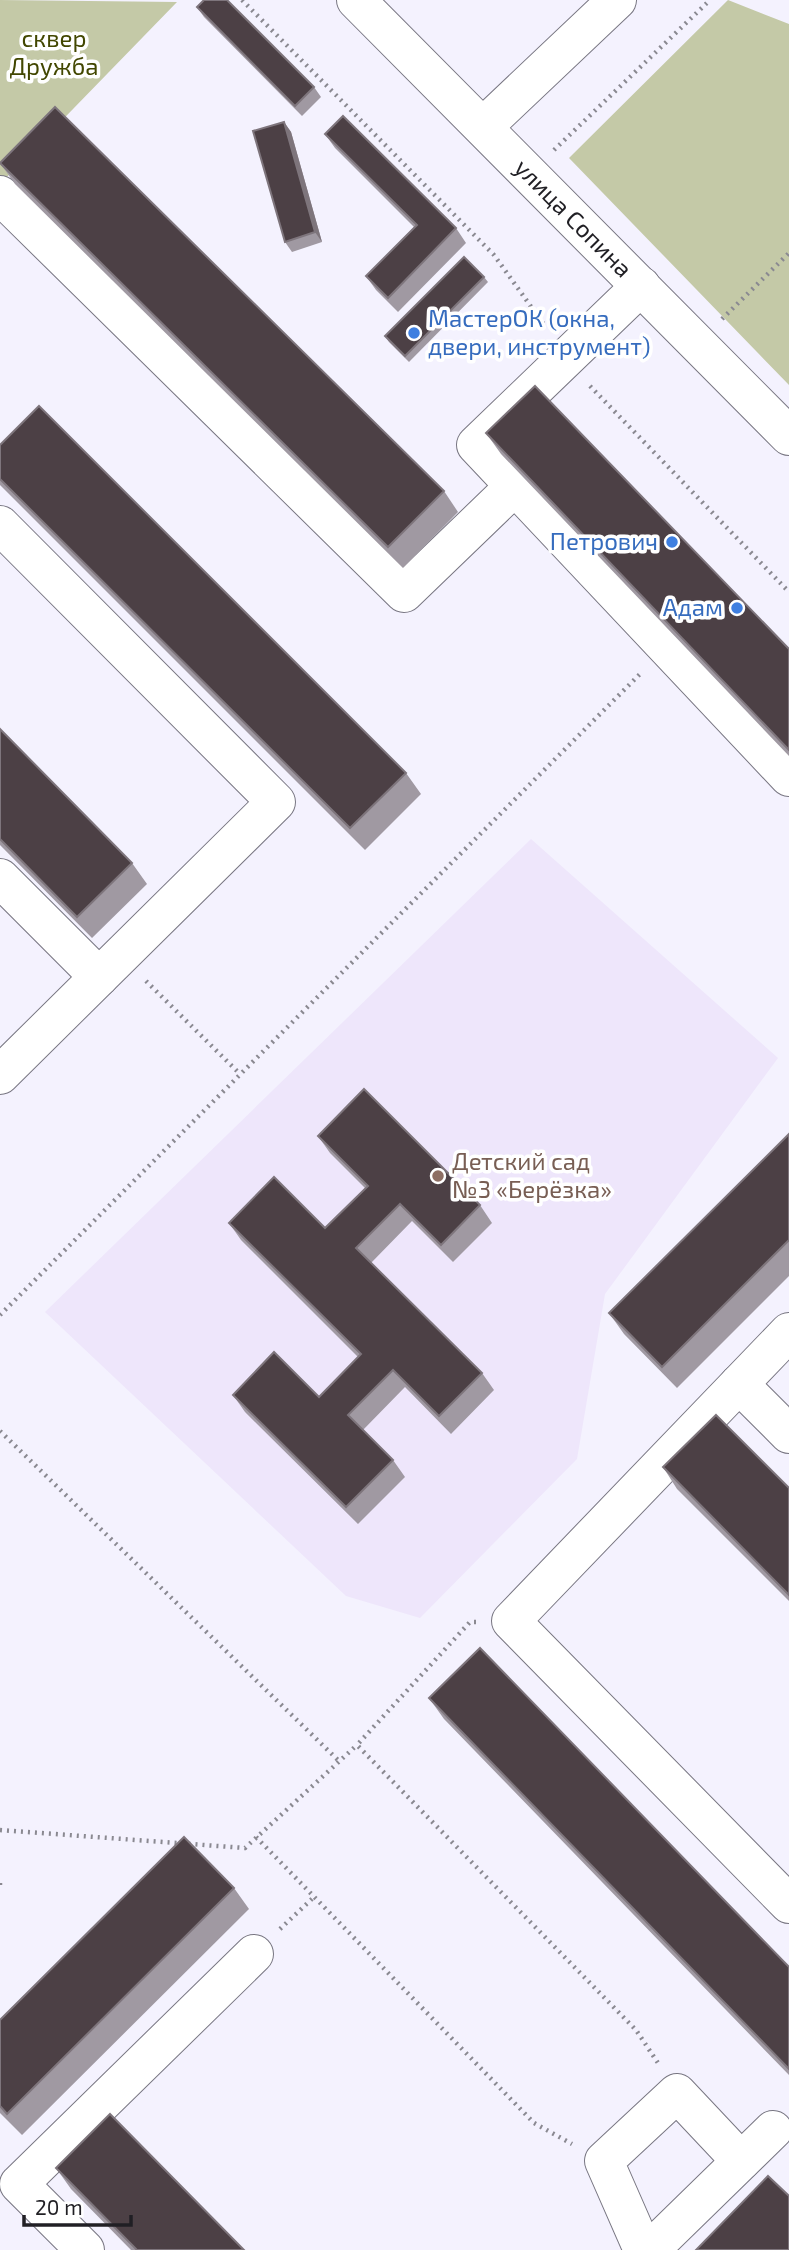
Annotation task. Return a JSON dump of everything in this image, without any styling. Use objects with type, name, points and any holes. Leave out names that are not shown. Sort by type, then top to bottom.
[{"type":"street","name":"улица Сопина","points":[[356,0],[789,436]]},
{"type":"street","points":[[484,126],[617,0]]},
{"type":"street","points":[[0,195],[404,593],[514,487]]},
{"type":"street","points":[[641,286],[476,444],[789,777]]},
{"type":"street","points":[[0,525],[276,802],[0,1075]]},
{"type":"street","points":[[0,878],[110,967]]},
{"type":"street","points":[[789,1332],[511,1621],[789,1904]]},
{"type":"street","points":[[739,1384],[789,1434]]},
{"type":"street","points":[[85,2250],[19,2184],[254,1954]]},
{"type":"street","points":[[643,2250],[604,2161],[677,2093],[741,2161]]},
{"type":"street","points":[[650,2250],[773,2130]]},
{"type":"path","points":[[242,0],[494,255],[582,377],[789,592]]},
{"type":"path","points":[[530,173],[710,0]]},
{"type":"path","points":[[698,343],[789,253]]},
{"type":"path","points":[[0,1315],[666,648]]},
{"type":"path","points":[[110,967],[240,1074]]},
{"type":"path","points":[[0,1431],[339,1761]]},
{"type":"path","points":[[0,1830],[245,1848],[357,1745],[470,1622],[511,1621]]},
{"type":"path","points":[[357,1745],[636,2030],[677,2093]]},
{"type":"path","points":[[256,1837],[534,2123],[604,2161]]},
{"type":"path","points":[[254,1954],[314,1896]]},
{"type":"shaded area","name":"Детский сад №3 «Берёзка»","points":[[531,839],[778,1058],[605,1294],[577,1459],[420,1618],[346,1596],[45,1312]]},
{"type":"green space","name":"сквер Дружба","points":[[0,0],[177,2],[4,180],[0,176]]},
{"type":"green space","points":[[728,0],[789,24],[789,385],[569,158]]},
{"type":"building","points":[[204,0],[227,0],[314,87],[295,106],[197,7]]},
{"type":"building","points":[[55,107],[444,491],[388,547],[0,163]]},
{"type":"building","points":[[343,116],[456,228],[388,298],[366,276],[417,225],[325,134]]},
{"type":"building","points":[[284,122],[315,232],[285,242],[253,131]]},
{"type":"building","points":[[464,257],[484,277],[405,356],[385,336]]},
{"type":"building","points":[[535,386],[789,649],[789,750],[486,433]]},
{"type":"building","points":[[39,406],[406,773],[350,828],[0,479],[0,445]]},
{"type":"building","points":[[0,729],[132,863],[77,917],[0,839]]},
{"type":"building","points":[[364,1089],[480,1205],[441,1245],[400,1204],[356,1248],[482,1373],[439,1416],[393,1370],[348,1415],[393,1460],[346,1507],[233,1395],[274,1352],[319,1397],[361,1354],[229,1223],[274,1177],[325,1228],[368,1186],[318,1136]]},
{"type":"building","points":[[789,1134],[789,1240],[662,1367],[609,1313]]},
{"type":"building","points":[[716,1415],[789,1488],[789,1595],[663,1467]]},
{"type":"building","points":[[480,1648],[789,1967],[789,2069],[429,1698]]},
{"type":"building","points":[[184,1837],[234,1888],[7,2114],[0,2106],[0,2020]]},
{"type":"building","points":[[110,2114],[244,2250],[137,2250],[56,2168]]},
{"type":"building","points":[[768,2176],[789,2196],[789,2250],[696,2250]]},
{"type":"place","name":"МастерОК (окна, двери, инструмент)","points":[[414,333]]},
{"type":"place","name":"Петрович","points":[[672,542]]},
{"type":"place","name":"Адам","points":[[737,608]]},
{"type":"place","name":"Детский сад №3 «Берёзка»","points":[[438,1176]]}]
